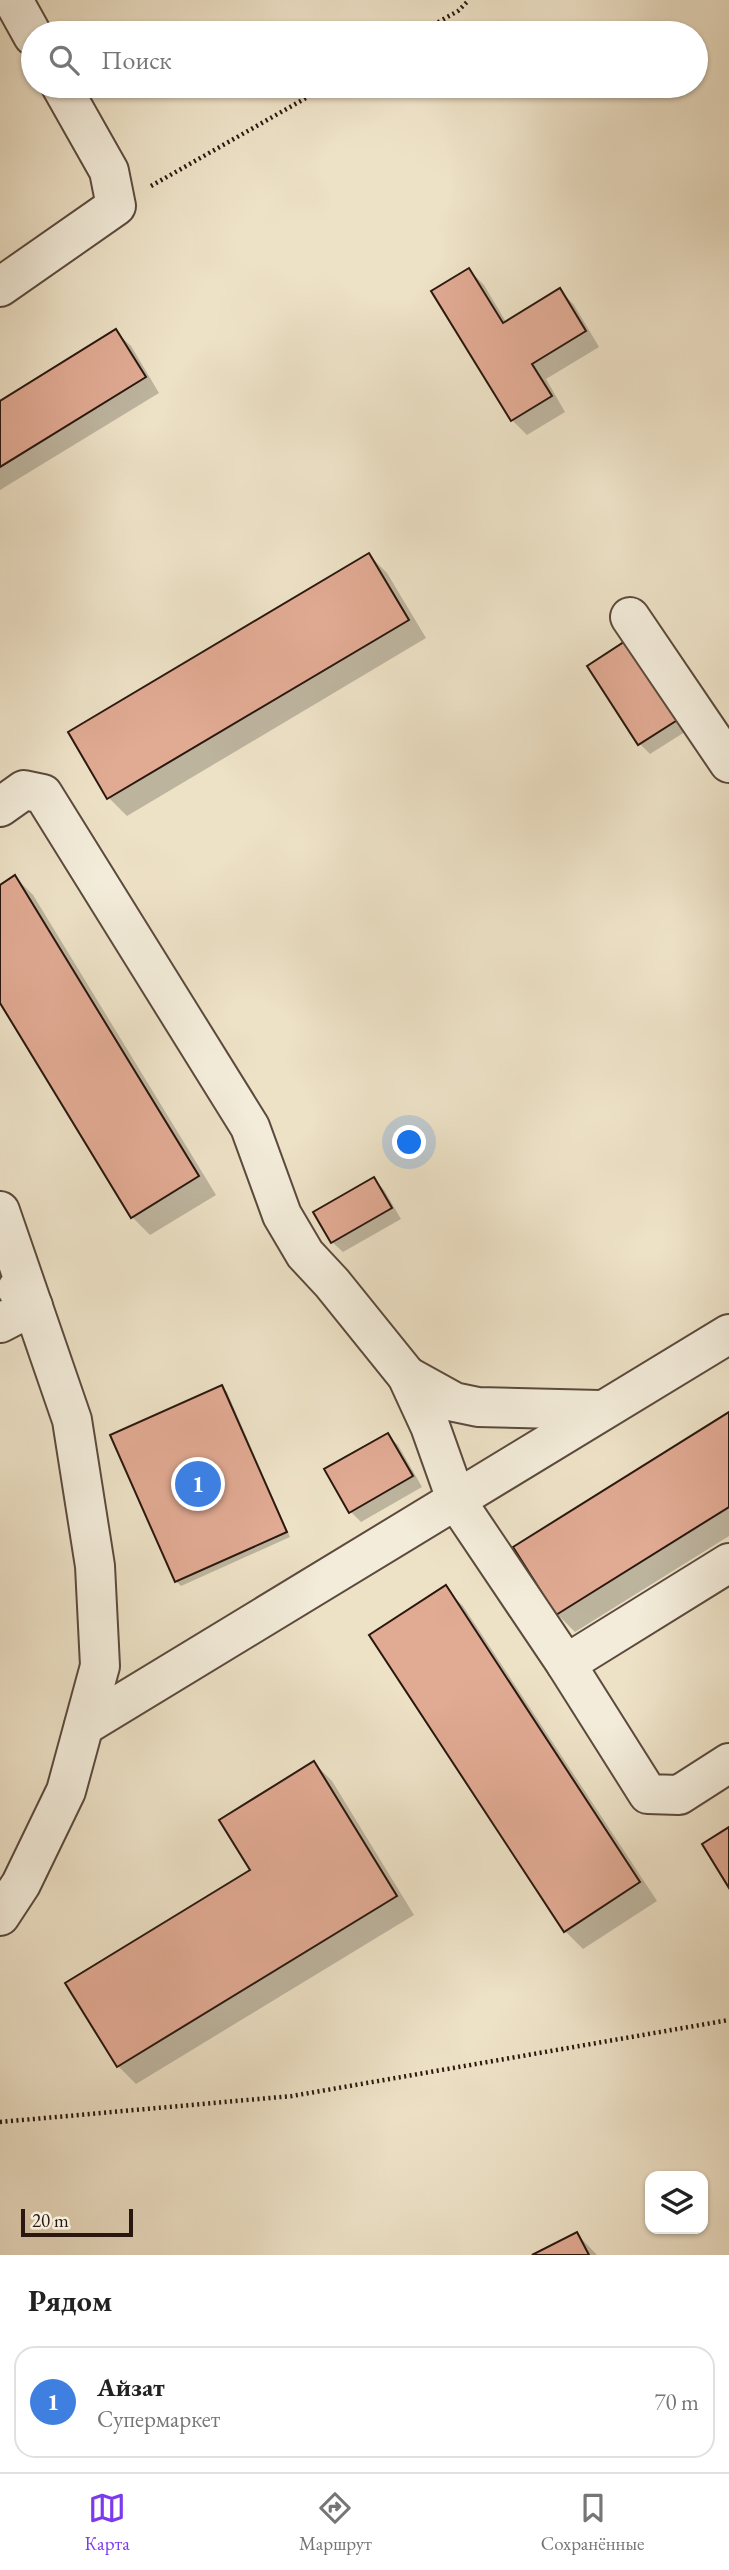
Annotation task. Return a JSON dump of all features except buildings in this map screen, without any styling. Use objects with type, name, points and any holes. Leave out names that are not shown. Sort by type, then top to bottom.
[{"type":"street","points":[[13,0],[25,21]]},
{"type":"street","points":[[0,287],[116,206],[110,171],[68,98]]},
{"type":"street","points":[[630,617],[729,763]]},
{"type":"street","points":[[0,807],[24,790],[43,794],[250,1127],[282,1215],[305,1254],[332,1283],[407,1376],[430,1426],[457,1502],[566,1664],[648,1794],[679,1795],[729,1763]]},
{"type":"street","points":[[0,1211],[17,1315]]},
{"type":"street","points":[[0,1272],[17,1315],[72,1420],[95,1566],[100,1667],[66,1791],[21,1884],[0,1916]]},
{"type":"street","points":[[83,1726],[457,1502],[600,1410],[729,1334]]},
{"type":"street","points":[[407,1376],[454,1402],[478,1407],[600,1410]]},
{"type":"street","points":[[566,1664],[729,1563]]},
{"type":"path","points":[[440,21],[458,11],[469,0]]},
{"type":"path","points":[[116,206],[306,98]]},
{"type":"path","points":[[0,2122],[292,2096],[729,2020]]},
{"type":"place","name":"Айзат","points":[[198,1484]]}]
